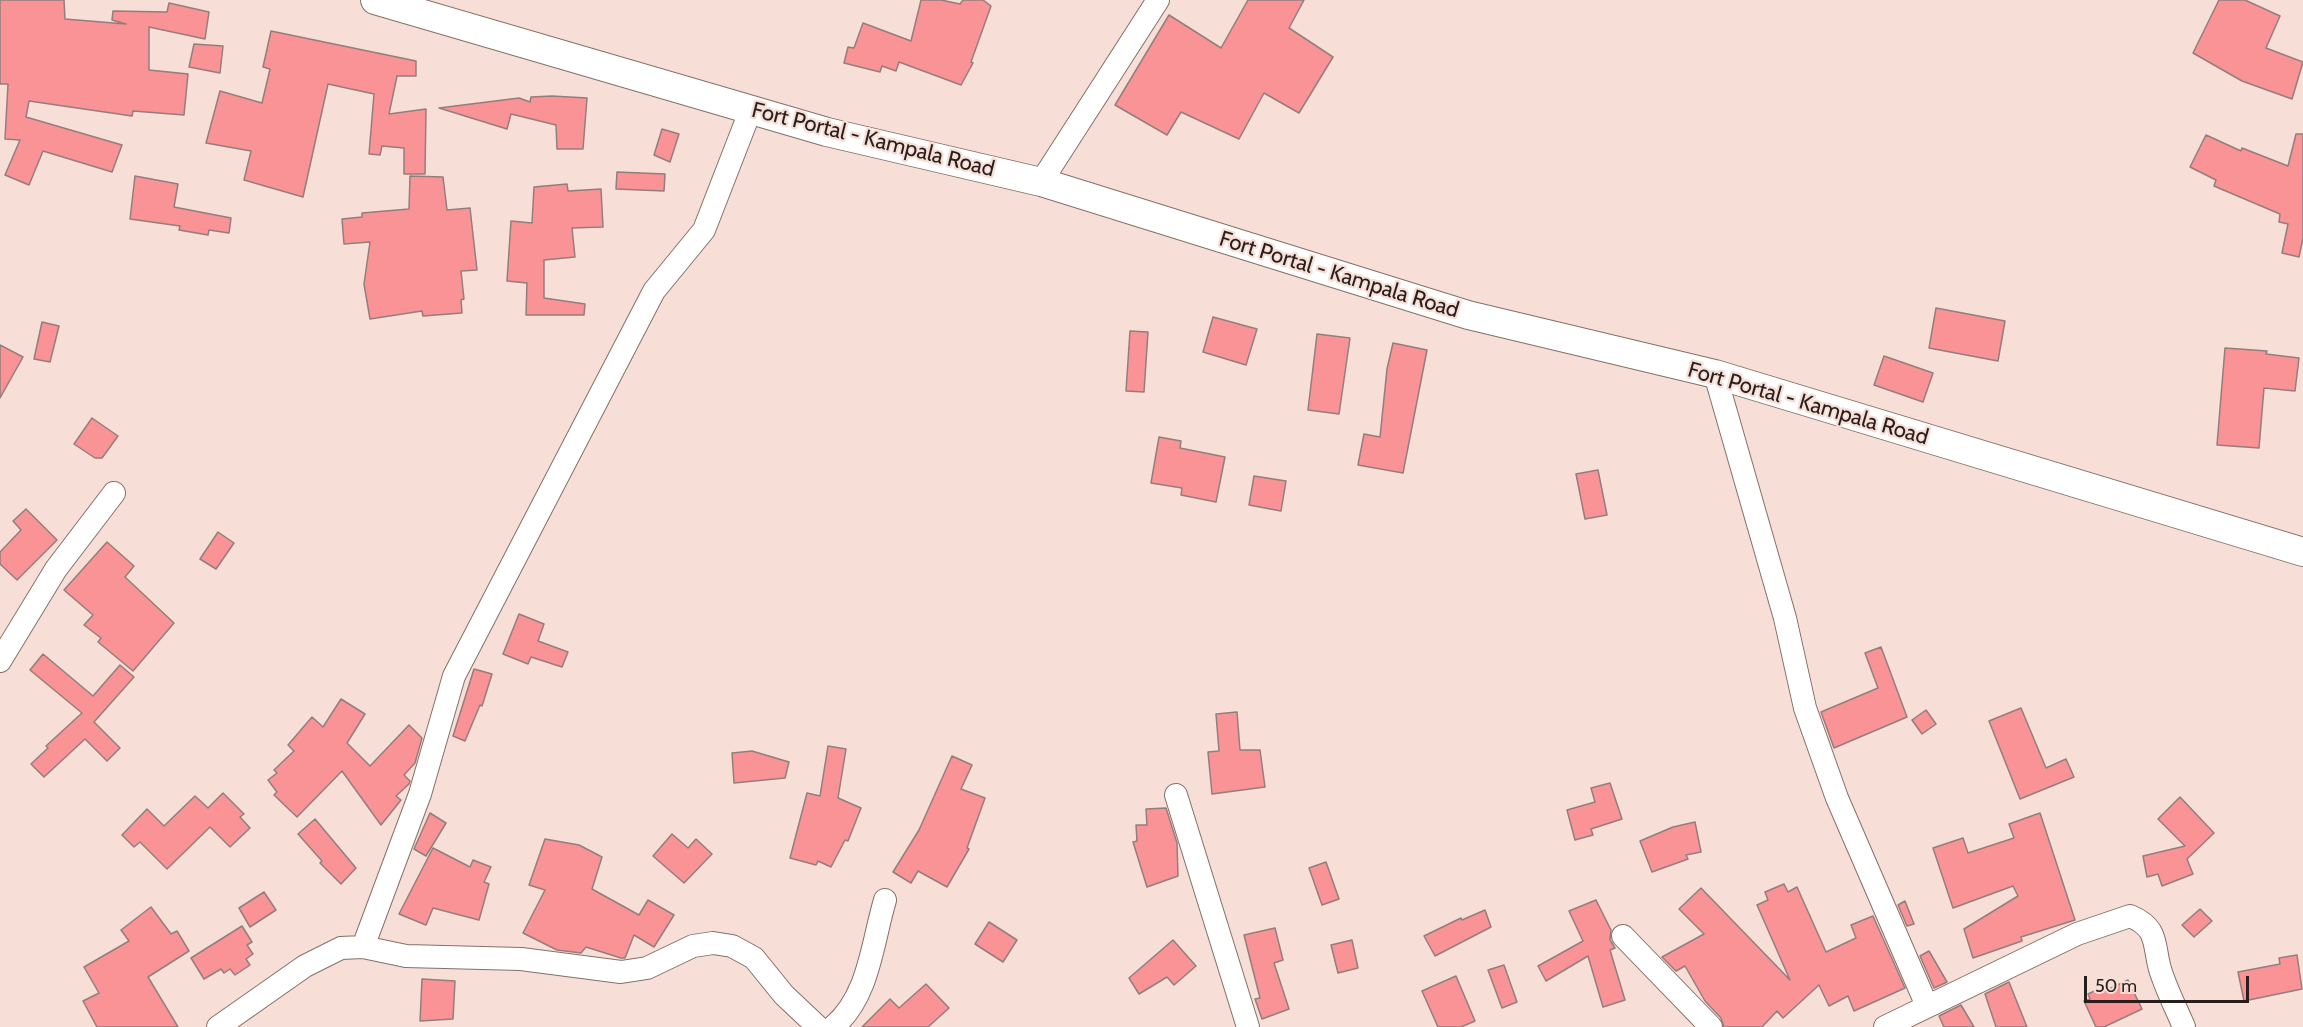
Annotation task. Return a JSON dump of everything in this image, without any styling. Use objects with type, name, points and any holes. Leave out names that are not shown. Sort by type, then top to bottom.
[{"type":"main road","name":"Fort Portal - Kampala Road","points":[[375,0],[827,132],[1041,182],[1468,315],[1715,374],[2303,552]]},
{"type":"street","points":[[1041,182],[1158,0]]},
{"type":"street","points":[[363,947],[420,794],[454,676],[654,291],[704,230],[751,110]]},
{"type":"street","points":[[1715,374],[1785,618],[1805,708],[1837,798],[1927,1006]]},
{"type":"street","points":[[0,661],[56,569],[114,493]]},
{"type":"street","points":[[1176,795],[1248,1027]]},
{"type":"street","points":[[833,1027],[844,1017],[862,990],[885,900]]},
{"type":"street","points":[[1885,1027],[2077,934],[2130,916],[2143,921],[2157,942],[2160,969],[2184,1027]]},
{"type":"street","points":[[1623,936],[1711,1027]]},
{"type":"street","points":[[218,1027],[305,966],[341,948],[363,947],[406,956],[521,959],[621,972],[647,968],[693,946],[713,943],[732,946],[754,958],[784,995],[818,1027]]},
{"type":"building","points":[[0,0],[64,0],[65,19],[126,24],[112,20],[113,11],[167,12],[169,3],[209,12],[205,39],[149,27],[149,70],[188,74],[184,115],[133,111],[132,116],[29,101],[26,117],[122,145],[112,172],[43,151],[29,185],[5,175],[20,140],[5,139],[8,84],[0,84]]},
{"type":"building","points":[[921,0],[941,0],[960,4],[963,0],[983,0],[991,6],[971,62],[973,63],[961,85],[899,62],[896,71],[882,66],[880,72],[844,63],[848,47],[854,48],[863,23],[911,41]]},
{"type":"building","points":[[1248,0],[1304,0],[1289,28],[1333,57],[1299,113],[1264,93],[1239,139],[1181,112],[1167,135],[1115,105],[1169,15],[1221,48]]},
{"type":"building","points":[[2219,0],[2245,0],[2280,16],[2266,48],[2303,62],[2292,99],[2242,81],[2193,53]]},
{"type":"building","points":[[271,31],[416,61],[416,76],[397,76],[389,114],[426,109],[425,174],[404,174],[404,148],[382,146],[380,155],[369,154],[374,94],[328,84],[303,197],[244,180],[251,151],[206,143],[220,91],[262,103],[270,69],[263,67]]},
{"type":"building","points":[[194,44],[223,46],[220,73],[189,67]]},
{"type":"building","points":[[531,97],[587,98],[583,149],[557,149],[556,125],[511,114],[507,129],[439,108],[519,98],[530,102]]},
{"type":"building","points":[[662,129],[679,134],[670,162],[654,155]]},
{"type":"building","points":[[2296,134],[2303,134],[2303,238],[2299,257],[2282,253],[2288,224],[2279,222],[2280,214],[2214,186],[2216,180],[2190,167],[2206,135],[2241,151],[2242,148],[2288,166]]},
{"type":"building","points":[[617,172],[665,174],[664,191],[616,189]]},
{"type":"building","points":[[135,176],[178,184],[174,207],[231,218],[229,233],[209,230],[208,235],[179,230],[180,226],[130,219]]},
{"type":"building","points":[[410,176],[443,177],[447,210],[470,208],[477,270],[461,271],[464,299],[461,300],[462,313],[423,316],[422,311],[370,319],[364,284],[370,242],[344,244],[342,219],[362,217],[362,213],[409,209]]},
{"type":"building","points":[[567,184],[568,191],[601,189],[603,227],[572,228],[575,257],[544,260],[544,298],[585,304],[584,315],[526,315],[527,283],[507,281],[511,221],[532,223],[534,187]]},
{"type":"building","points":[[1936,308],[2005,321],[1998,361],[1929,348]]},
{"type":"building","points":[[1213,317],[1257,329],[1246,365],[1203,352]]},
{"type":"building","points":[[42,322],[59,326],[50,362],[34,359]]},
{"type":"building","points":[[1130,331],[1148,332],[1144,392],[1126,391]]},
{"type":"building","points":[[1317,334],[1350,338],[1339,414],[1308,410]]},
{"type":"building","points":[[1393,343],[1427,350],[1403,473],[1358,465],[1364,434],[1380,437],[1387,369]]},
{"type":"building","points":[[0,345],[23,357],[0,398]]},
{"type":"building","points":[[2225,348],[2267,351],[2266,354],[2299,358],[2295,391],[2264,388],[2259,448],[2217,445]]},
{"type":"building","points":[[1884,356],[1933,373],[1923,402],[1874,385]]},
{"type":"building","points":[[92,418],[118,436],[102,458],[95,458],[74,444]]},
{"type":"building","points":[[1159,437],[1181,441],[1180,448],[1225,457],[1216,502],[1181,495],[1182,488],[1151,483]]},
{"type":"building","points":[[1598,470],[1607,515],[1585,519],[1576,474]]},
{"type":"building","points":[[1254,476],[1286,481],[1281,511],[1249,505]]},
{"type":"building","points":[[26,509],[57,540],[17,580],[0,564],[0,552],[21,530],[13,521]]},
{"type":"building","points":[[218,532],[234,543],[216,569],[200,559]]},
{"type":"building","points":[[107,542],[134,566],[125,577],[174,623],[133,671],[98,642],[101,638],[84,625],[93,615],[64,590]]},
{"type":"building","points":[[519,614],[544,624],[538,641],[568,652],[562,667],[531,657],[528,664],[503,654]]},
{"type":"building","points":[[1881,647],[1907,717],[1834,748],[1821,712],[1878,688],[1865,653]]},
{"type":"building","points":[[43,654],[93,696],[120,665],[134,677],[94,722],[120,748],[107,761],[85,739],[44,777],[31,764],[48,748],[46,746],[82,713],[30,670]]},
{"type":"building","points":[[474,669],[492,674],[482,706],[480,705],[465,741],[453,736]]},
{"type":"building","points":[[341,699],[365,714],[347,743],[370,766],[409,725],[422,738],[415,763],[404,775],[410,781],[409,784],[396,796],[401,800],[381,825],[342,771],[297,817],[274,795],[277,792],[268,780],[277,773],[274,770],[294,751],[288,745],[312,717],[323,727]]},
{"type":"building","points":[[2021,708],[2046,768],[2066,759],[2074,777],[2020,799],[1989,721]]},
{"type":"building","points":[[1926,710],[1936,724],[1922,734],[1912,720]]},
{"type":"building","points":[[1237,712],[1240,750],[1260,750],[1265,787],[1212,794],[1208,752],[1219,751],[1216,714]]},
{"type":"building","points":[[828,746],[846,749],[838,798],[861,808],[848,841],[845,840],[831,867],[818,861],[816,865],[790,858],[807,793],[820,796]]},
{"type":"building","points":[[752,751],[789,762],[785,778],[734,783],[732,753]]},
{"type":"building","points":[[952,756],[972,765],[961,789],[985,798],[967,848],[969,849],[947,887],[918,871],[911,883],[893,872],[919,830]]},
{"type":"building","points":[[1610,783],[1622,819],[1591,829],[1593,835],[1575,840],[1567,810],[1595,802],[1591,788]]},
{"type":"building","points":[[223,793],[244,814],[240,817],[250,828],[230,847],[210,827],[167,869],[140,842],[134,847],[122,835],[147,809],[164,826],[195,796],[208,808]]},
{"type":"building","points":[[2180,797],[2214,833],[2187,859],[2193,874],[2162,886],[2158,874],[2147,877],[2143,856],[2185,846],[2158,819]]},
{"type":"building","points":[[1166,808],[1177,843],[1178,876],[1147,887],[1133,842],[1137,841],[1136,825],[1147,825],[1146,809]]},
{"type":"building","points":[[430,813],[446,823],[426,856],[414,849]]},
{"type":"building","points":[[2040,813],[2075,920],[2021,937],[2022,941],[1973,958],[1964,929],[2018,896],[2013,886],[1953,908],[1933,848],[1963,838],[1968,853],[2014,838],[2009,824]]},
{"type":"building","points":[[315,819],[356,868],[341,884],[320,863],[322,861],[298,834]]},
{"type":"building","points":[[1695,822],[1701,852],[1686,855],[1688,859],[1652,872],[1640,841],[1673,827]]},
{"type":"building","points":[[672,834],[688,848],[696,839],[712,854],[684,883],[653,856]]},
{"type":"building","points":[[545,839],[579,845],[602,857],[592,889],[639,915],[648,900],[674,915],[654,947],[634,935],[625,958],[621,958],[586,947],[581,953],[557,950],[523,933],[545,890],[529,885]]},
{"type":"building","points":[[433,848],[470,867],[473,860],[491,867],[484,882],[489,884],[479,920],[433,908],[426,925],[399,914]]},
{"type":"building","points":[[1326,862],[1339,899],[1322,905],[1309,868]]},
{"type":"building","points":[[1784,884],[1788,892],[1797,887],[1826,952],[1856,938],[1851,925],[1873,916],[1905,988],[1854,1011],[1848,996],[1829,1006],[1819,985],[1783,1018],[1777,1011],[1762,1027],[1724,1027],[1721,1018],[1705,1001],[1685,966],[1676,971],[1662,957],[1704,934],[1679,909],[1701,888],[1790,980],[1757,905],[1768,900],[1765,892]]},
{"type":"building","points":[[264,892],[276,910],[250,927],[239,908]]},
{"type":"building","points":[[1596,900],[1611,930],[1610,940],[1615,948],[1610,950],[1625,1000],[1603,1007],[1588,956],[1546,981],[1538,966],[1583,941],[1569,911]]},
{"type":"building","points":[[1905,901],[1914,924],[1907,926],[1898,905]]},
{"type":"building","points":[[151,907],[171,934],[177,931],[189,951],[148,977],[178,1027],[97,1027],[83,1001],[99,993],[84,967],[129,941],[121,930]]},
{"type":"building","points":[[2200,909],[2212,921],[2194,937],[2182,925]]},
{"type":"building","points":[[1485,910],[1491,927],[1435,956],[1424,936],[1461,918],[1462,920]]},
{"type":"building","points":[[989,922],[1017,940],[1003,962],[975,944]]},
{"type":"building","points":[[242,926],[252,942],[247,945],[253,954],[246,959],[250,965],[235,975],[230,969],[224,973],[221,969],[204,979],[191,958]]},
{"type":"building","points":[[1275,928],[1283,960],[1274,963],[1289,1009],[1262,1019],[1255,999],[1260,998],[1244,935]]},
{"type":"building","points":[[1173,940],[1196,966],[1174,985],[1167,977],[1139,994],[1129,978]]},
{"type":"building","points":[[1352,940],[1358,968],[1338,973],[1331,945]]},
{"type":"building","points":[[1929,951],[1947,982],[1934,988],[1920,956]]},
{"type":"building","points":[[2297,955],[2302,989],[2244,1001],[2238,972],[2280,964],[2279,958]]},
{"type":"building","points":[[1504,965],[1517,1002],[1502,1008],[1488,970]]},
{"type":"building","points":[[1456,976],[1475,1021],[1461,1027],[1438,1027],[1422,991]]},
{"type":"building","points":[[422,979],[455,981],[453,1019],[420,1021]]},
{"type":"building","points":[[2128,980],[2142,1009],[2104,1027],[2096,1027],[2084,1001],[2090,999],[2088,994],[2103,987],[2105,991]]},
{"type":"building","points":[[2009,982],[2027,1027],[1996,1027],[1985,994]]},
{"type":"building","points":[[926,984],[949,1008],[928,1027],[862,1027],[890,999],[899,1008]]},
{"type":"building","points":[[1961,1005],[1974,1027],[1944,1027],[1939,1016]]}]
